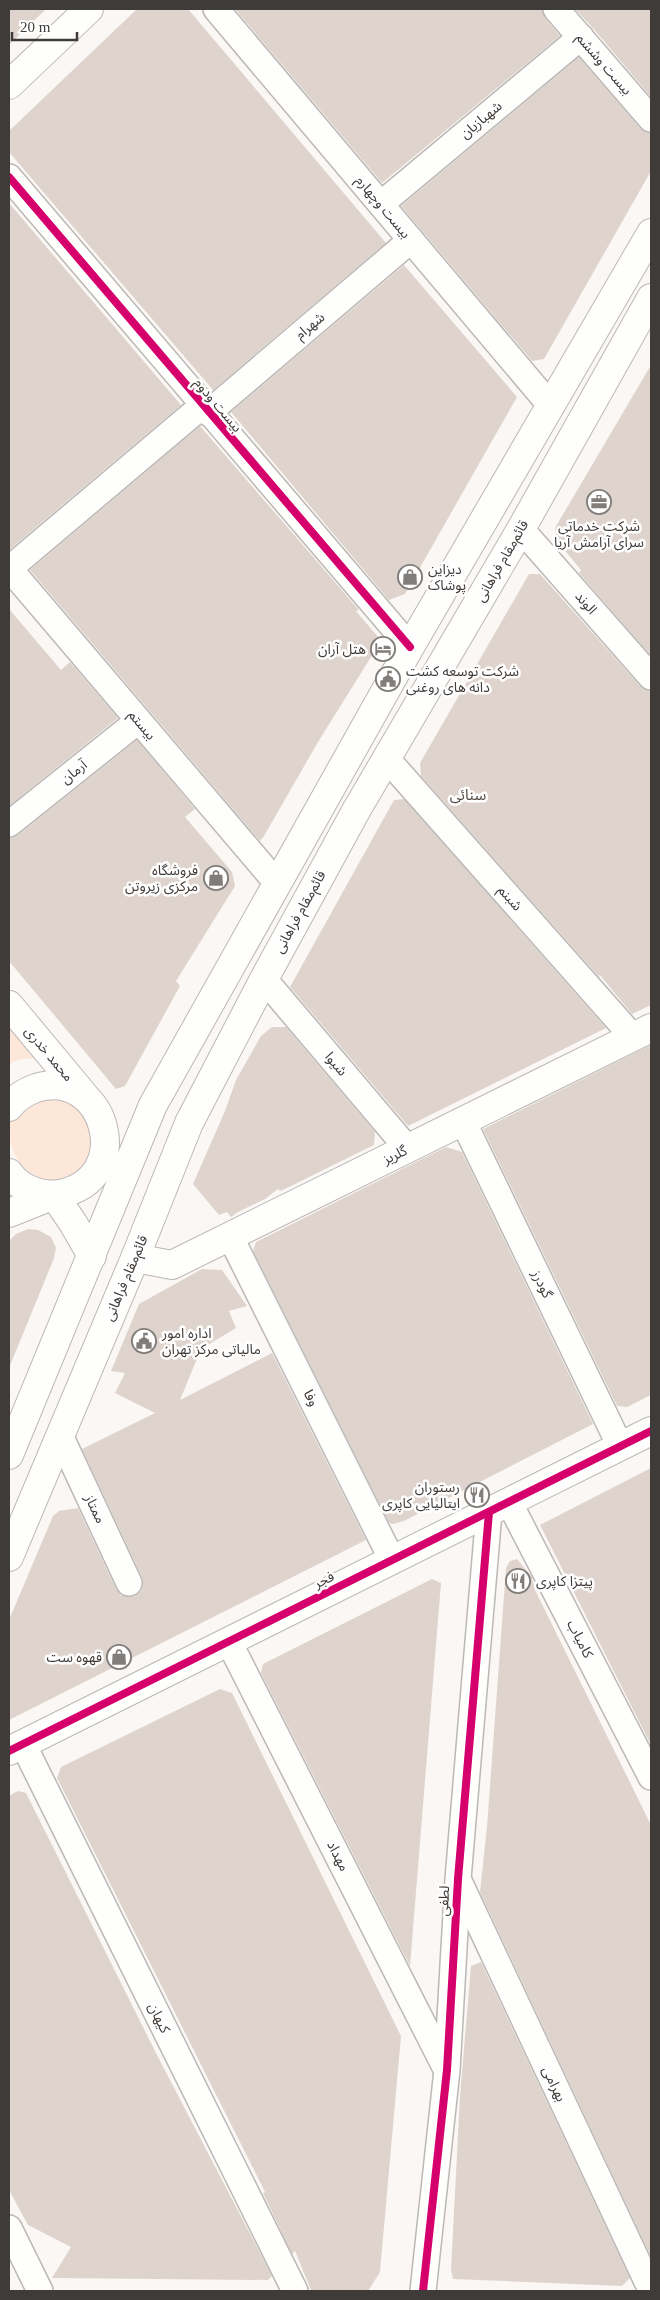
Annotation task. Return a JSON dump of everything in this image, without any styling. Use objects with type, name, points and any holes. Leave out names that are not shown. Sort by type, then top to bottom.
[{"type":"main road","points":[[9,85],[90,9]]},
{"type":"main road","points":[[9,1456],[153,1105],[276,882],[410,647],[651,233]]},
{"type":"main road","name":"قائم‌مقام فراهانی","points":[[9,1557],[135,1258],[189,1123],[264,979],[387,759],[521,529],[651,298]]},
{"type":"main road","name":"محمد خدری","points":[[9,1005],[95,1110],[131,1160]]},
{"type":"main road","name":"گلریز","points":[[135,1258],[172,1265],[642,1033]]},
{"type":"main road","points":[[9,1107],[26,1092],[42,1086],[60,1086],[76,1092],[95,1110],[106,1132],[106,1148],[98,1169],[82,1186],[9,1213]]},
{"type":"main road","points":[[131,1160],[167,1180]]},
{"type":"main road","points":[[9,1173],[23,1187],[38,1193],[54,1195],[92,1256]]},
{"type":"main road","name":"فجر","points":[[16,1748],[651,1431]]},
{"type":"street","name":"بیست وچهارم","points":[[216,9],[550,404]]},
{"type":"street","name":"بیست وششم","points":[[556,9],[651,119]]},
{"type":"street","name":"شهبازیان","points":[[381,204],[580,37]]},
{"type":"street","name":"بیست ودوم","points":[[9,177],[410,647]]},
{"type":"street","name":"شهرام","points":[[9,568],[411,240]]},
{"type":"street","name":"الوند","points":[[521,529],[651,677]]},
{"type":"street","name":"بیستم","points":[[9,568],[276,882]]},
{"type":"street","name":"آرمان","points":[[9,824],[138,721]]},
{"type":"street","name":"شبنم","points":[[387,759],[642,1033]]},
{"type":"street","name":"شیوا","points":[[264,979],[408,1148]]},
{"type":"street","name":"گودرز","points":[[463,1121],[620,1446]]},
{"type":"street","name":"وفا","points":[[230,1236],[392,1560]]},
{"type":"street","name":"ممتاز","points":[[60,1435],[129,1583]]},
{"type":"street","name":"کامیاب","points":[[499,1507],[651,1777]]},
{"type":"street","name":"لطفی","points":[[423,2291],[447,2070],[458,1879],[499,1507]]},
{"type":"street","name":"مهداد","points":[[228,1642],[447,2070]]},
{"type":"street","name":"کیهان","points":[[16,1748],[295,2291]]},
{"type":"street","name":"بهرامی","points":[[458,1879],[651,2290]]},
{"type":"street","points":[[9,2228],[40,2291]]},
{"type":"shaded area","points":[[9,1011],[53,1062],[20,1059],[9,1064]]},
{"type":"shaded area","points":[[30,1098],[72,1100],[87,1118],[91,1125],[88,1159],[78,1172],[64,1179],[48,1180],[32,1174],[19,1161],[11,1143],[10,1118]]},
{"type":"building","points":[[9,9],[46,9],[9,45]]},
{"type":"building","points":[[137,9],[188,9],[386,243],[213,390],[9,152],[9,131]]},
{"type":"building","points":[[235,9],[542,9],[545,18],[560,36],[382,183]]},
{"type":"building","points":[[575,9],[651,9],[651,97],[592,27]]},
{"type":"building","points":[[579,57],[640,128],[651,133],[651,171],[544,359],[532,361],[401,206]]},
{"type":"building","points":[[9,203],[181,405],[9,550]]},
{"type":"building","points":[[404,265],[517,397],[405,594],[389,600],[231,412]]},
{"type":"building","points":[[651,365],[651,656],[579,573],[581,570],[557,541],[555,528]]},
{"type":"building","points":[[200,426],[359,610],[356,611],[379,638],[376,649],[318,742],[260,841],[30,570]]},
{"type":"building","points":[[529,574],[540,574],[640,686],[651,691],[651,1005],[632,1014],[599,974],[600,978],[421,776],[420,763]]},
{"type":"building","points":[[9,609],[61,670],[70,662],[118,718],[9,806]]},
{"type":"building","points":[[137,740],[195,809],[185,817],[232,872],[235,886],[176,981],[180,986],[125,1086],[116,1089],[9,961],[9,838],[18,835]]},
{"type":"building","points":[[404,799],[606,1028],[408,1126],[290,987],[394,800]]},
{"type":"building","points":[[272,1027],[286,1027],[375,1132],[374,1145],[287,1188],[280,1191],[278,1189],[265,1199],[231,1217],[227,1212],[219,1215],[193,1184],[225,1111],[236,1080],[261,1036]]},
{"type":"building","points":[[651,1045],[651,1395],[627,1407],[617,1406],[483,1129]]},
{"type":"building","points":[[446,1147],[462,1152],[593,1424],[404,1521],[393,1524],[389,1523],[253,1251],[256,1242]]},
{"type":"building","points":[[28,1229],[38,1230],[51,1237],[56,1248],[54,1258],[9,1368],[9,1241],[16,1234]]},
{"type":"building","points":[[202,1269],[222,1270],[247,1306],[229,1311],[236,1328],[201,1349],[180,1400],[272,1353],[366,1540],[9,1720],[9,1620],[53,1516],[59,1511],[78,1508],[116,1589],[121,1595],[128,1597],[135,1596],[141,1591],[142,1577],[82,1449],[155,1413],[115,1393],[125,1373],[111,1371],[139,1304]]},
{"type":"building","points":[[651,1468],[651,1745],[540,1525]]},
{"type":"building","points":[[517,1559],[532,1577],[535,1590],[651,1825],[651,2257],[480,1892],[487,1827],[506,1568],[510,1561]]},
{"type":"building","points":[[432,1579],[441,1583],[410,1966],[261,1673],[263,1664]]},
{"type":"building","points":[[220,1689],[232,1693],[401,2036],[380,2272],[368,2291],[311,2290],[295,2251],[292,2254],[263,2193],[265,2192],[57,1778],[61,1767]]},
{"type":"building","points":[[18,1791],[26,1793],[156,2053],[272,2276],[268,2280],[52,2278],[71,2247],[28,2225],[9,2190],[9,1796]]},
{"type":"building","points":[[481,1962],[630,2278],[622,2286],[453,2279],[451,2270],[460,2096],[471,1966]]},
{"type":"cycle path","points":[[9,177],[410,647]]},
{"type":"cycle path","points":[[9,1751],[651,1431]]},
{"type":"cycle path","points":[[423,2291],[447,2070],[458,1879],[489,1512]]},
{"type":"place","name":"شرکت خدماتی سرای آرامش آریا","points":[[599,502]]},
{"type":"place","name":"دیزاین پوشاک","points":[[410,577]]},
{"type":"place","name":"هتل آران","points":[[383,649]]},
{"type":"place","name":"شرکت توسعه کشت دانه های روغنی","points":[[388,679]]},
{"type":"place","name":"فروشگاه مرکزى زیروتن","points":[[216,878]]},
{"type":"place","name":"اداره امور مالیاتی مرکز تهران","points":[[144,1341]]},
{"type":"place","name":"رستوران ایتالیایی کاپری","points":[[477,1495]]},
{"type":"place","name":"پیتزا کاپری","points":[[518,1581]]},
{"type":"place","name":"قهوه ست","points":[[119,1657]]},
{"type":"district","name":"سنائی","points":[[468,795]]}]
